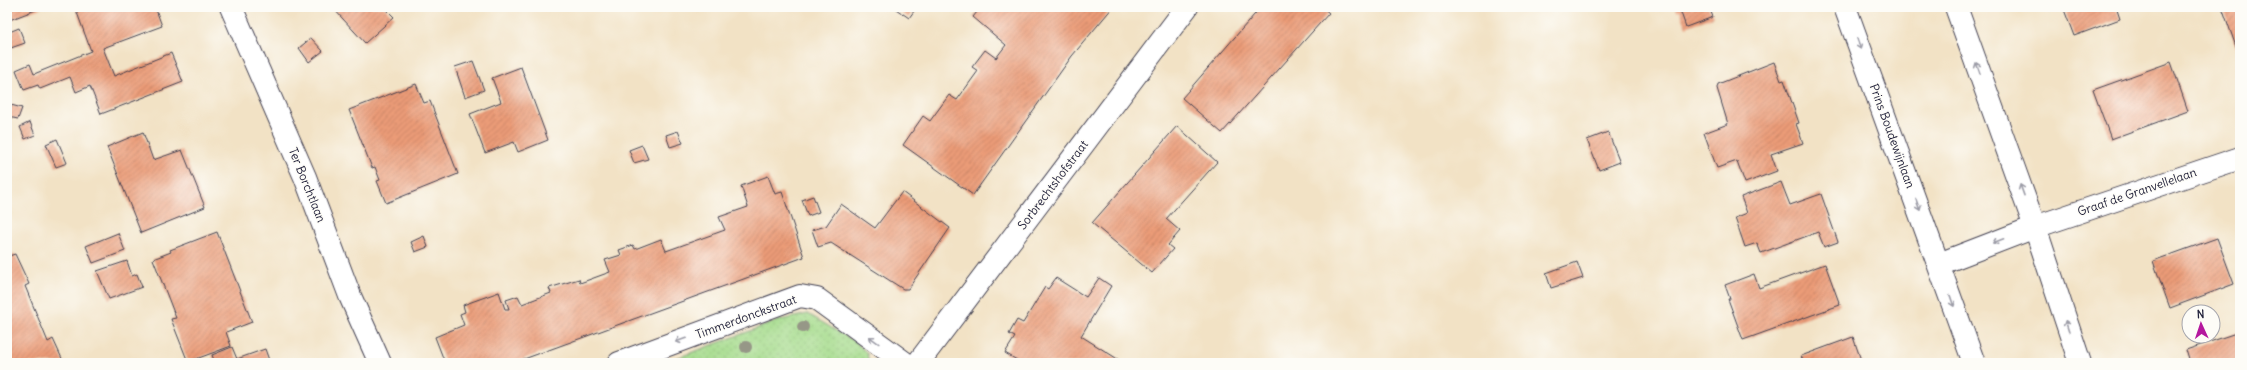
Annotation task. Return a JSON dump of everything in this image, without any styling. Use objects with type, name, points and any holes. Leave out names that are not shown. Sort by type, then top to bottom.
[{"type":"street","name":"Ter Borchtlaan","points":[[231,7],[305,177],[350,296],[380,363]]},
{"type":"street","name":"Sorbrechtshofstraat","points":[[918,363],[1187,7]]},
{"type":"street","name":"Prins Boudewijnlaan","points":[[1845,7],[1974,363]]},
{"type":"street","points":[[1956,7],[2035,227],[2080,363]]},
{"type":"street","name":"Graaf de Granvellelaan","points":[[2035,227],[2240,158]]},
{"type":"street","points":[[1939,264],[2035,227]]},
{"type":"street","name":"Timmerdonckstraat","points":[[619,363],[800,296],[817,299],[905,363]]},
{"type":"green space","points":[[808,314],[857,343],[867,353],[869,363],[663,363],[780,320]]},
{"type":"building","points":[[7,7],[43,7],[7,21]]},
{"type":"building","points":[[75,7],[155,7],[162,26],[103,48],[114,76],[171,53],[183,82],[101,114],[90,86],[76,92],[70,77],[40,89],[38,85],[24,90],[16,70],[30,64],[34,74],[91,51]]},
{"type":"building","points":[[332,7],[384,7],[394,17],[365,43]]},
{"type":"building","points":[[893,7],[917,7],[909,18]]},
{"type":"building","points":[[981,7],[1113,7],[1072,56],[973,195],[903,145],[923,116],[930,121],[949,95],[957,100],[978,71],[972,67],[985,50],[996,58],[1006,45],[973,17]]},
{"type":"building","points":[[1261,7],[1322,7],[1329,13],[1222,133],[1182,98]]},
{"type":"building","points":[[1676,7],[1709,7],[1713,17],[1686,27],[1680,10],[1677,11]]},
{"type":"building","points":[[2063,7],[2116,7],[2120,19],[2074,36]]},
{"type":"building","points":[[2222,7],[2240,7],[2240,58]]},
{"type":"building","points":[[19,28],[25,43],[8,49],[7,33]]},
{"type":"building","points":[[311,38],[323,51],[309,62],[299,48]]},
{"type":"building","points":[[473,61],[484,90],[465,97],[455,67]]},
{"type":"building","points":[[1774,62],[1781,81],[1784,80],[1799,123],[1796,124],[1803,143],[1771,154],[1777,171],[1745,183],[1737,161],[1717,168],[1704,133],[1728,124],[1717,88],[1718,84]]},
{"type":"building","points":[[2171,62],[2188,111],[2111,139],[2093,90]]},
{"type":"building","points":[[521,67],[548,140],[518,152],[514,142],[485,153],[470,114],[501,102],[492,78]]},
{"type":"building","points":[[416,84],[424,103],[430,101],[458,174],[386,203],[377,181],[380,180],[375,167],[372,168],[349,110]]},
{"type":"building","points":[[11,105],[22,108],[18,119],[8,117]]},
{"type":"building","points":[[30,122],[35,135],[25,139],[20,127]]},
{"type":"building","points":[[1177,126],[1217,162],[1166,219],[1180,231],[1168,245],[1173,249],[1152,273],[1092,223]]},
{"type":"building","points":[[678,131],[683,143],[670,147],[666,135]]},
{"type":"building","points":[[143,132],[153,160],[182,150],[205,207],[141,233],[107,147]]},
{"type":"building","points":[[1608,132],[1620,162],[1599,170],[1587,140]]},
{"type":"building","points":[[57,139],[67,163],[56,167],[46,144]]},
{"type":"building","points":[[642,145],[648,159],[634,163],[629,150]]},
{"type":"building","points":[[768,176],[775,194],[782,192],[804,257],[513,363],[445,363],[435,337],[464,325],[460,314],[465,312],[463,305],[499,292],[505,309],[509,309],[506,300],[518,296],[522,304],[551,293],[549,288],[579,279],[580,283],[610,272],[605,260],[621,255],[619,250],[633,245],[635,249],[661,239],[666,251],[725,230],[719,217],[748,207],[741,186]]},
{"type":"building","points":[[1781,182],[1790,205],[1821,194],[1838,242],[1824,247],[1818,232],[1761,253],[1757,243],[1745,247],[1735,218],[1747,213],[1741,197]]},
{"type":"building","points":[[902,192],[950,228],[908,289],[903,289],[831,243],[818,247],[812,230],[826,226],[841,204],[875,228]]},
{"type":"building","points":[[813,196],[819,212],[808,216],[802,200]]},
{"type":"building","points":[[217,232],[252,322],[226,332],[231,346],[188,362],[171,319],[176,318],[153,259],[171,252],[170,250]]},
{"type":"building","points":[[118,233],[125,251],[93,263],[86,246]]},
{"type":"building","points":[[424,236],[428,247],[415,252],[411,242]]},
{"type":"building","points":[[2217,238],[2234,284],[2170,308],[2153,261]]},
{"type":"building","points":[[7,251],[9,256],[15,254],[29,284],[25,286],[48,342],[53,339],[64,363],[7,363]]},
{"type":"building","points":[[127,261],[132,276],[137,274],[142,287],[109,299],[97,271]]},
{"type":"building","points":[[1577,262],[1583,278],[1551,288],[1546,273]]},
{"type":"building","points":[[1825,264],[1840,305],[1743,340],[1728,299],[1730,299],[1725,285],[1754,274],[1759,288]]},
{"type":"building","points":[[1056,278],[1086,297],[1099,278],[1111,286],[1081,336],[1124,363],[1022,363],[1005,353],[1015,337],[1009,334],[1017,320],[1023,323],[1045,287],[1048,289]]},
{"type":"building","points":[[2239,332],[2240,363],[2190,363],[2186,350],[2204,344],[2221,344],[2221,338]]},
{"type":"building","points":[[1853,337],[1862,363],[1804,363],[1801,356]]},
{"type":"building","points":[[232,347],[237,359],[265,349],[270,363],[215,363],[212,355]]}]
